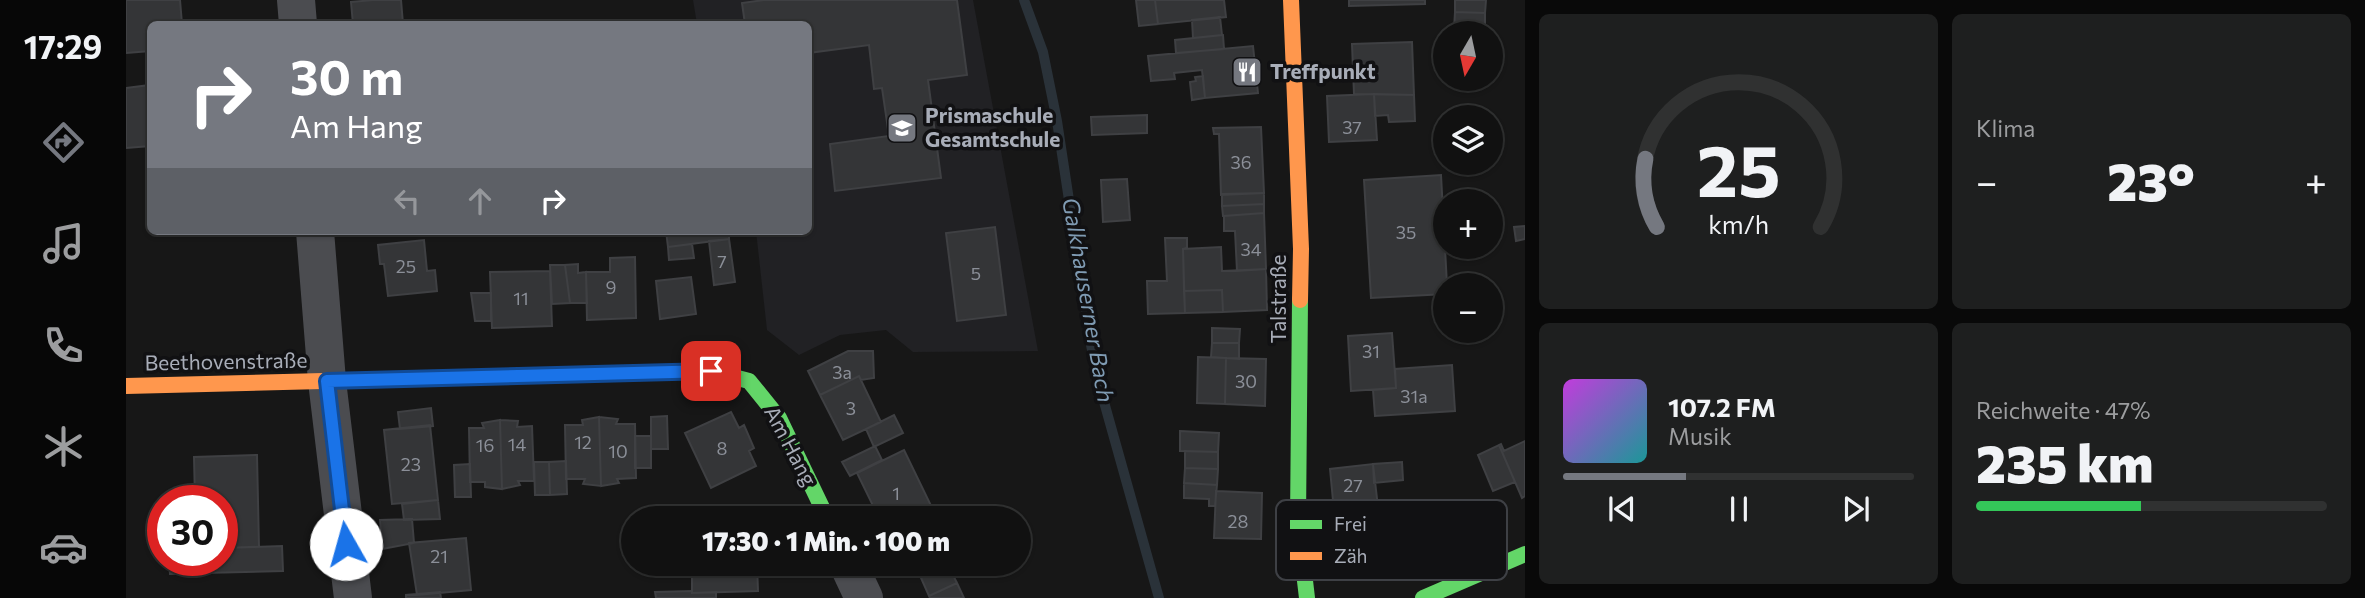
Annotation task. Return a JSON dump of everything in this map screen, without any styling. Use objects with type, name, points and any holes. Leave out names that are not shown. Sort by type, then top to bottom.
[{"type":"street","points":[[296,0],[298,21]]},
{"type":"street","name":"Talstraße","points":[[1291,0],[1301,249],[1298,500]]},
{"type":"street","points":[[315,235],[327,381],[353,598]]},
{"type":"street","name":"Am Hang","points":[[327,381],[711,371],[749,381],[779,418],[821,506]]},
{"type":"street","name":"Beethovenstraße","points":[[126,386],[327,381]]},
{"type":"street","points":[[1507,562],[1525,554]]},
{"type":"street","points":[[854,576],[864,598]]},
{"type":"street","name":"Talstraße","points":[[1305,580],[1307,598]]},
{"type":"street","points":[[1423,598],[1465,580]]},
{"type":"shaded area","name":"Prismaschule Gesamtschule","points":[[693,0],[973,0],[1038,351],[913,352],[886,330],[840,335],[799,355],[767,330],[756,235],[812,235],[812,21],[696,21]]},
{"type":"building","points":[[126,0],[180,0],[182,21],[147,21],[147,51],[126,53]]},
{"type":"building","points":[[401,0],[403,21],[353,21],[351,2]]},
{"type":"building","points":[[764,0],[957,0],[967,75],[928,80],[941,178],[835,191],[830,144],[889,136],[882,88],[874,89],[869,45],[812,52],[812,21],[745,21],[742,3]]},
{"type":"building","points":[[1136,0],[1155,0],[1158,24],[1139,26]]},
{"type":"building","points":[[1155,0],[1224,0],[1226,17],[1158,24]]},
{"type":"building","points":[[1349,0],[1425,0],[1425,4],[1349,6]]},
{"type":"building","points":[[1455,0],[1486,0],[1485,13],[1455,12]]},
{"type":"building","points":[[1455,12],[1485,13],[1485,21],[1454,21]]},
{"type":"building","points":[[1220,17],[1222,35],[1193,38],[1192,20]]},
{"type":"building","points":[[1223,35],[1224,49],[1176,53],[1175,40]]},
{"type":"building","points":[[1412,42],[1414,95],[1354,94],[1352,44]]},
{"type":"building","points":[[1253,46],[1258,93],[1205,98],[1202,70],[1174,73],[1175,79],[1151,81],[1148,56]]},
{"type":"building","points":[[1203,76],[1205,98],[1192,100],[1190,82],[1196,81],[1195,77]]},
{"type":"building","points":[[147,85],[147,146],[126,148],[126,88]]},
{"type":"building","points":[[1374,94],[1414,95],[1415,121],[1389,122],[1388,115],[1375,116]]},
{"type":"building","points":[[1374,94],[1377,140],[1329,142],[1327,96]]},
{"type":"building","points":[[1147,115],[1147,133],[1092,135],[1091,117]]},
{"type":"building","points":[[1261,127],[1264,193],[1221,195],[1219,134],[1214,134],[1213,128]]},
{"type":"building","points":[[1441,175],[1442,189],[1433,189],[1433,259],[1446,259],[1446,273],[1433,273],[1433,295],[1371,298],[1364,180]]},
{"type":"building","points":[[1127,179],[1130,220],[1103,222],[1101,180]]},
{"type":"building","points":[[1264,193],[1264,204],[1222,206],[1222,194]]},
{"type":"building","points":[[1264,204],[1264,213],[1223,216],[1222,206]]},
{"type":"building","points":[[1264,213],[1266,269],[1237,271],[1235,231],[1224,231],[1224,216]]},
{"type":"building","points":[[1525,226],[1525,239],[1516,241],[1514,227]]},
{"type":"building","points":[[995,227],[1006,315],[957,321],[946,233]]},
{"type":"building","points":[[666,235],[729,235],[729,239],[668,247]]},
{"type":"building","points":[[1165,238],[1187,238],[1187,248],[1183,249],[1185,313],[1148,314],[1147,281],[1167,281]]},
{"type":"building","points":[[729,239],[735,282],[714,285],[709,241]]},
{"type":"building","points":[[424,240],[427,271],[435,270],[437,291],[388,296],[384,264],[380,264],[378,245]]},
{"type":"building","points":[[692,244],[694,258],[669,260],[668,247]]},
{"type":"building","points":[[1221,247],[1222,271],[1266,269],[1267,310],[1223,312],[1222,290],[1184,291],[1183,249]]},
{"type":"building","points":[[635,257],[636,318],[587,320],[586,272],[610,272],[610,258]]},
{"type":"building","points":[[578,264],[578,273],[586,272],[587,303],[570,303],[565,265]]},
{"type":"building","points":[[550,265],[565,265],[570,303],[552,304]]},
{"type":"building","points":[[550,271],[552,326],[492,328],[490,272]]},
{"type":"building","points":[[691,277],[696,314],[660,319],[656,281]]},
{"type":"building","points":[[1222,290],[1223,312],[1185,313],[1184,291]]},
{"type":"building","points":[[471,293],[491,293],[491,321],[475,321]]},
{"type":"building","points":[[1212,328],[1240,329],[1239,343],[1212,343]]},
{"type":"building","points":[[1392,333],[1396,388],[1351,391],[1348,336]]},
{"type":"building","points":[[1212,343],[1239,343],[1239,359],[1211,357]]},
{"type":"building","points":[[848,351],[873,351],[874,378],[861,380],[859,376],[820,395],[808,371]]},
{"type":"building","points":[[1198,357],[1226,358],[1225,404],[1197,403]]},
{"type":"building","points":[[1226,358],[1266,359],[1265,406],[1225,404]]},
{"type":"building","points":[[1452,365],[1455,411],[1375,416],[1373,390],[1396,388],[1395,369]]},
{"type":"building","points":[[859,376],[881,422],[843,440],[820,395]]},
{"type":"building","points":[[431,408],[433,426],[400,429],[398,412]]},
{"type":"building","points":[[731,412],[739,428],[744,425],[754,448],[749,451],[756,466],[711,488],[685,433]]},
{"type":"building","points":[[894,415],[903,433],[874,447],[866,429]]},
{"type":"building","points":[[667,416],[668,449],[651,449],[651,417]]},
{"type":"building","points":[[599,417],[618,419],[616,424],[635,424],[636,478],[617,479],[619,483],[601,486]]},
{"type":"building","points":[[599,417],[601,486],[583,484],[585,479],[566,479],[565,425],[583,425],[582,420]]},
{"type":"building","points":[[500,420],[502,489],[485,487],[485,482],[470,482],[469,428],[484,428],[482,423]]},
{"type":"building","points":[[500,420],[518,421],[517,427],[532,426],[534,481],[518,481],[520,485],[502,489]]},
{"type":"building","points":[[430,425],[438,500],[392,504],[384,430]]},
{"type":"building","points":[[1180,431],[1219,433],[1218,452],[1180,451]]},
{"type":"building","points":[[635,436],[651,436],[651,468],[635,468]]},
{"type":"building","points":[[1525,441],[1525,496],[1522,498],[1499,445],[1501,444],[1504,451]]},
{"type":"building","points":[[1499,445],[1515,482],[1493,491],[1478,455]]},
{"type":"building","points":[[875,446],[882,460],[850,476],[842,462]]},
{"type":"building","points":[[904,450],[931,506],[873,506],[857,473]]},
{"type":"building","points":[[1185,451],[1218,452],[1218,469],[1185,468]]},
{"type":"building","points":[[257,455],[259,547],[238,548],[238,485],[195,485],[194,457]]},
{"type":"building","points":[[566,461],[567,494],[550,495],[549,462]]},
{"type":"building","points":[[534,462],[549,462],[550,495],[535,495]]},
{"type":"building","points":[[1402,462],[1403,480],[1374,483],[1373,464]]},
{"type":"building","points":[[470,464],[471,497],[455,497],[454,465]]},
{"type":"building","points":[[1373,464],[1377,500],[1333,500],[1330,469]]},
{"type":"building","points":[[1185,468],[1218,469],[1217,485],[1184,483]]},
{"type":"building","points":[[1184,483],[1217,485],[1215,506],[1209,506],[1209,499],[1184,498]]},
{"type":"building","points":[[1216,491],[1262,493],[1261,539],[1214,538]]},
{"type":"building","points":[[438,500],[440,519],[404,520],[402,504]]},
{"type":"building","points":[[412,519],[414,543],[382,549],[380,520]]},
{"type":"building","points":[[466,538],[471,590],[417,595],[409,543]]},
{"type":"building","points":[[282,546],[283,571],[238,572],[238,547]]},
{"type":"building","points":[[692,576],[757,576],[758,591],[692,593]]},
{"type":"building","points":[[954,576],[957,583],[929,596],[921,578]]},
{"type":"building","points":[[957,583],[964,598],[930,598],[929,596]]},
{"type":"building","points":[[440,592],[441,598],[406,598],[406,595]]},
{"type":"building","points":[[655,592],[716,592],[716,598],[656,598]]},
{"type":"waterway","name":"Galkhauserner Bach","points":[[1024,0],[1043,52],[1057,121],[1099,384],[1159,598]]},
{"type":"traffic: fast","points":[[1298,500],[1300,300]]},
{"type":"traffic: fast","points":[[595,374],[711,371],[749,381],[779,418],[821,506]]},
{"type":"traffic: fast","points":[[1507,562],[1525,554]]},
{"type":"traffic: fast","points":[[1305,580],[1307,598]]},
{"type":"traffic: fast","points":[[1423,598],[1465,580]]},
{"type":"traffic: slow","points":[[1291,0],[1301,249],[1300,300]]},
{"type":"traffic: slow","points":[[126,386],[595,374]]},
{"type":"place","name":"Treffpunkt","points":[[1247,72]]},
{"type":"place","name":"Prismaschule Gesamtschule","points":[[902,128]]},
{"type":"route","points":[[346,544],[327,381],[711,371]]}]
